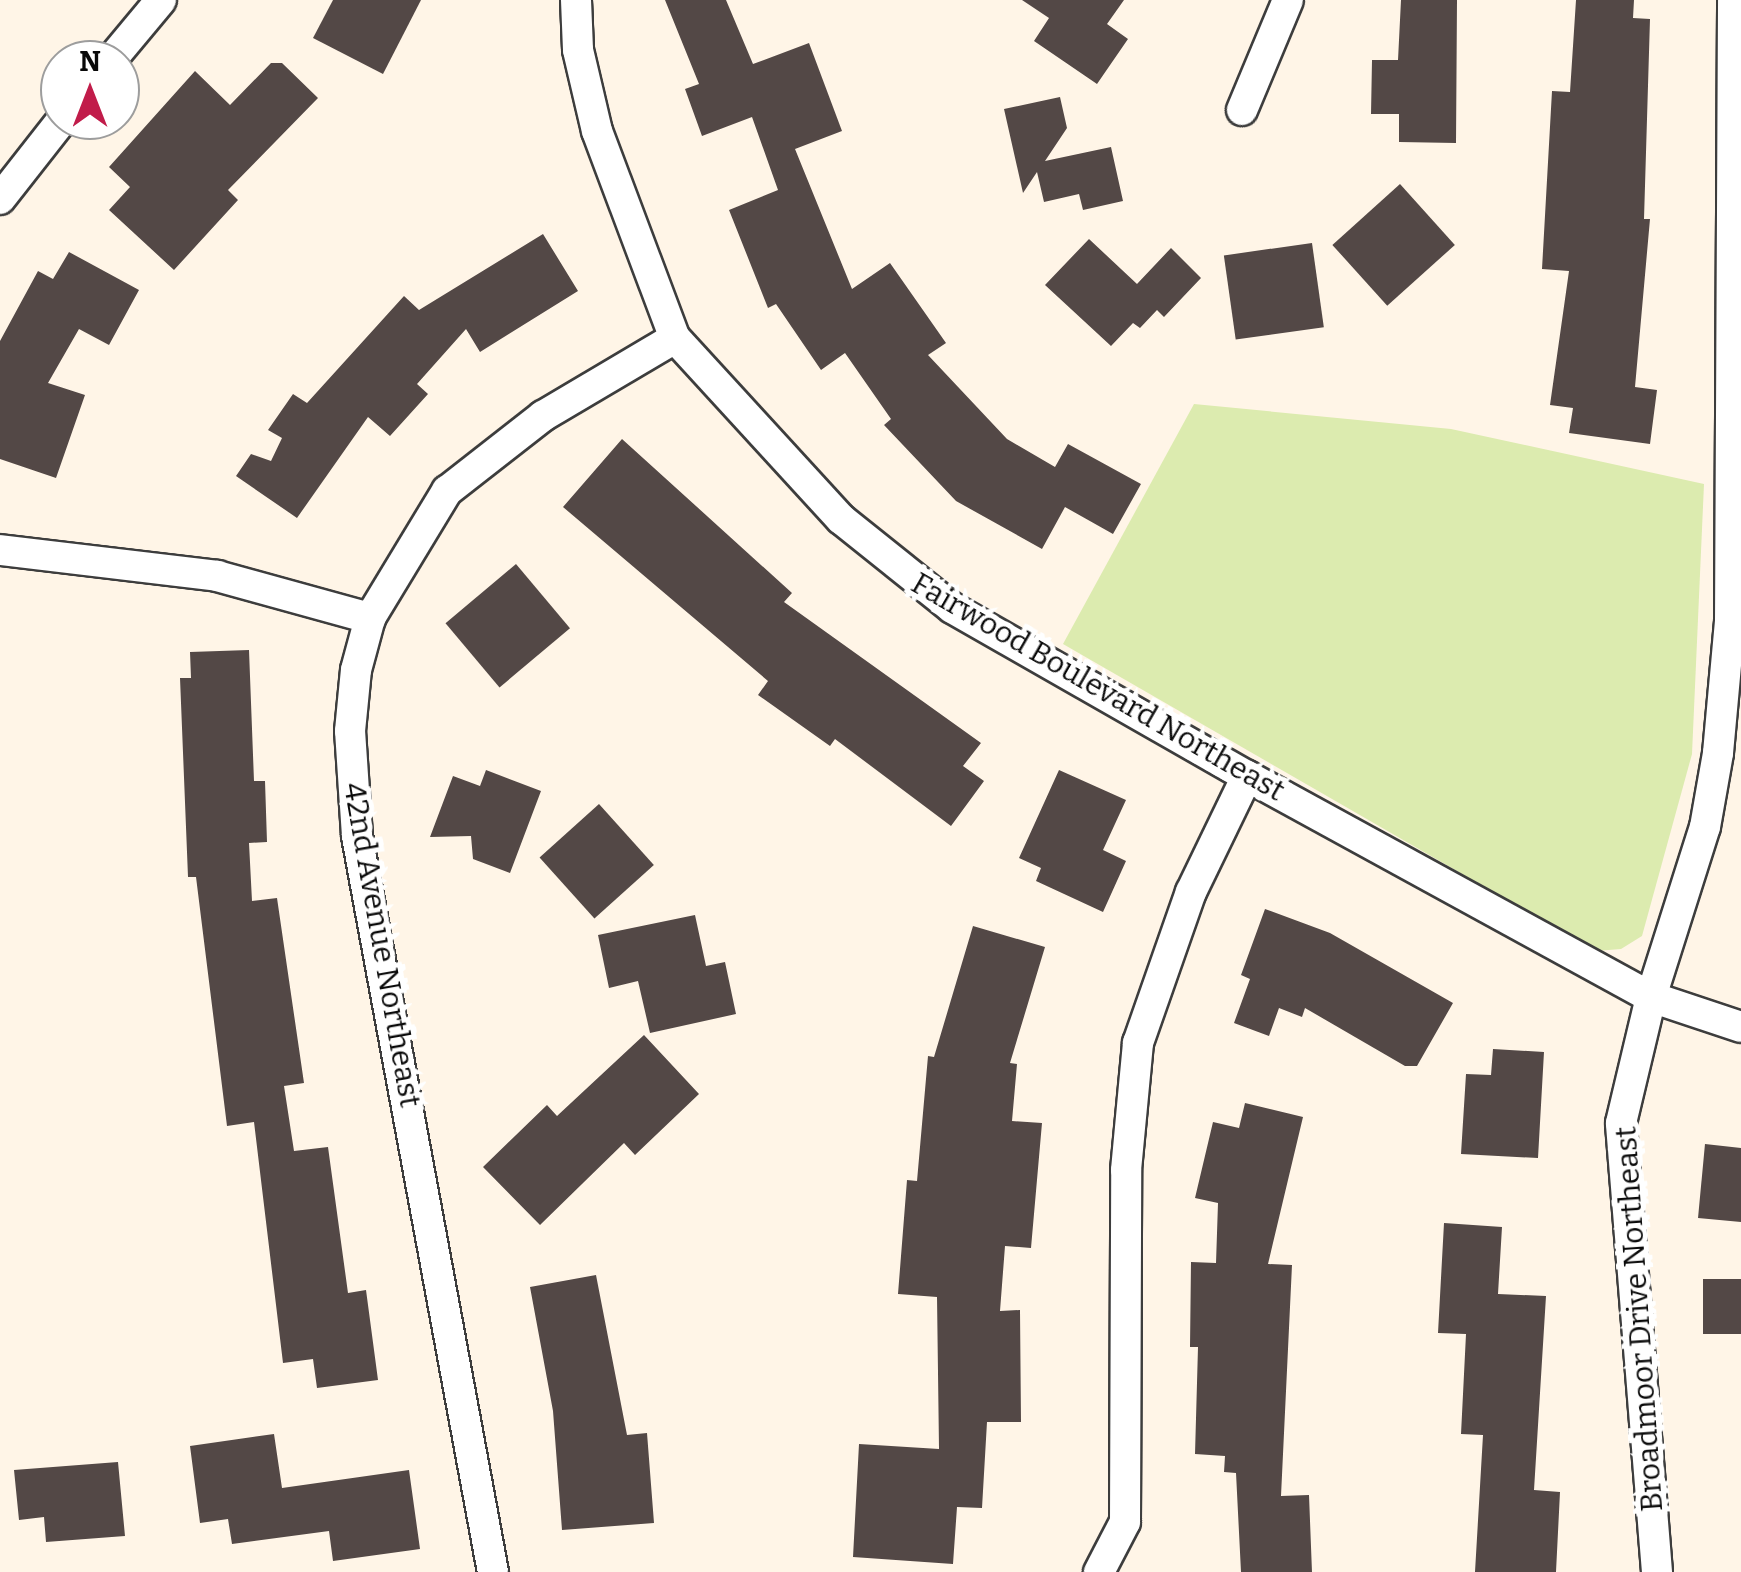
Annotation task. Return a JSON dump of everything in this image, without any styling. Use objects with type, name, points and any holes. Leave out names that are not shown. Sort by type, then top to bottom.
[{"type":"street","points":[[127,40],[160,0]]},
{"type":"street","name":"Fairwood Boulevard Northeast","points":[[576,0],[578,50],[597,130],[675,338],[841,519],[906,576],[952,608],[1247,776],[1651,997],[1741,1026]]},
{"type":"street","points":[[1242,110],[1288,0]]},
{"type":"street","name":"Broadmoor Drive Northeast","points":[[1657,1572],[1621,1150],[1651,997],[1705,827],[1730,622],[1733,0]]},
{"type":"street","points":[[0,199],[46,140]]},
{"type":"street","name":"42nd Avenue Northeast","points":[[493,1572],[357,836],[350,731],[356,670],[370,618],[422,526],[470,468],[542,416],[675,338]]},
{"type":"street","points":[[0,550],[216,576],[370,618]]},
{"type":"street","points":[[1099,1572],[1125,1522],[1125,1187],[1138,1043],[1156,978],[1247,776]]},
{"type":"green space","points":[[1194,404],[1451,429],[1704,484],[1692,754],[1642,936],[1621,949],[1596,951],[1063,644]]},
{"type":"building","points":[[333,0],[421,0],[383,74],[313,38]]},
{"type":"building","points":[[665,0],[726,0],[753,64],[809,43],[842,131],[795,149],[852,289],[890,263],[946,343],[928,355],[1007,439],[1055,467],[1068,444],[1141,484],[1113,534],[1065,507],[1042,549],[956,501],[884,425],[891,419],[845,353],[821,370],[776,304],[768,308],[729,210],[778,190],[752,117],[702,136],[685,89],[699,84]]},
{"type":"building","points":[[1022,0],[1124,0],[1107,24],[1128,39],[1097,84],[1034,41],[1049,18]]},
{"type":"building","points":[[1401,0],[1457,0],[1456,143],[1399,142],[1399,114],[1371,114],[1372,60],[1398,60]]},
{"type":"building","points":[[1576,0],[1634,0],[1633,18],[1650,19],[1644,219],[1650,219],[1635,387],[1657,390],[1650,444],[1569,433],[1573,408],[1550,405],[1569,271],[1542,269],[1552,91],[1570,92]]},
{"type":"building","points":[[271,63],[282,63],[318,98],[228,190],[238,200],[174,270],[109,210],[130,187],[109,167],[133,140],[140,140],[140,132],[195,71],[230,105]]},
{"type":"building","points":[[1060,97],[1067,128],[1045,161],[1111,147],[1123,201],[1083,210],[1079,194],[1044,202],[1037,172],[1023,193],[1004,109]]},
{"type":"building","points":[[1400,184],[1455,245],[1387,306],[1332,245]]},
{"type":"building","points":[[543,234],[578,291],[480,352],[466,329],[417,384],[428,394],[390,436],[368,417],[297,518],[236,476],[251,454],[271,461],[282,438],[268,430],[293,394],[307,403],[404,296],[419,310]]},
{"type":"building","points":[[1089,239],[1137,284],[1171,248],[1201,278],[1164,317],[1157,310],[1140,328],[1133,323],[1111,346],[1045,285]]},
{"type":"building","points":[[1312,243],[1324,327],[1236,340],[1224,255]]},
{"type":"building","points":[[69,252],[139,290],[109,345],[79,329],[48,383],[85,395],[56,478],[0,459],[0,341],[38,271],[53,279]]},
{"type":"building","points":[[622,439],[792,593],[784,602],[981,743],[963,766],[984,781],[951,826],[835,739],[830,746],[758,695],[768,681],[563,507]]},
{"type":"building","points":[[516,564],[570,628],[500,687],[446,623]]},
{"type":"building","points":[[249,650],[254,781],[265,781],[267,842],[249,843],[252,901],[277,898],[304,1083],[284,1086],[294,1151],[328,1147],[348,1293],[366,1290],[378,1380],[317,1388],[313,1359],[283,1363],[254,1122],[227,1126],[196,877],[188,877],[180,678],[191,678],[190,652]]},
{"type":"building","points":[[486,770],[541,791],[510,873],[473,859],[471,836],[430,837],[453,776],[480,786]]},
{"type":"building","points":[[1059,770],[1126,800],[1103,850],[1126,861],[1103,912],[1036,881],[1041,868],[1019,858]]},
{"type":"building","points":[[599,804],[654,865],[594,918],[540,858]]},
{"type":"building","points":[[1265,909],[1330,933],[1453,1003],[1417,1066],[1405,1066],[1305,1008],[1302,1017],[1279,1008],[1269,1036],[1234,1023],[1250,979],[1241,975]]},
{"type":"building","points":[[695,915],[706,966],[725,962],[736,1014],[650,1033],[638,981],[609,988],[598,935]]},
{"type":"building","points":[[973,926],[1045,947],[1010,1063],[1017,1064],[1012,1121],[1042,1123],[1031,1248],[1005,1246],[1000,1311],[1020,1310],[1021,1422],[987,1422],[982,1508],[957,1507],[953,1564],[853,1557],[859,1444],[939,1449],[937,1297],[898,1294],[907,1180],[917,1181],[928,1056],[934,1057]]},
{"type":"building","points":[[644,1035],[699,1094],[635,1155],[624,1143],[540,1225],[483,1167],[547,1105],[557,1116]]},
{"type":"building","points":[[1493,1049],[1544,1052],[1538,1158],[1461,1154],[1466,1074],[1491,1075]]},
{"type":"building","points":[[1245,1103],[1303,1117],[1268,1264],[1292,1265],[1281,1496],[1309,1495],[1312,1572],[1241,1572],[1236,1473],[1224,1472],[1225,1456],[1195,1454],[1198,1347],[1190,1347],[1191,1262],[1216,1263],[1218,1203],[1195,1198],[1213,1122],[1239,1128]]},
{"type":"building","points":[[1705,1144],[1741,1148],[1741,1222],[1698,1218]]},
{"type":"building","points":[[1444,1223],[1502,1227],[1498,1294],[1546,1296],[1534,1490],[1560,1492],[1556,1572],[1475,1572],[1483,1435],[1461,1434],[1466,1334],[1438,1333]]},
{"type":"building","points":[[596,1275],[627,1435],[647,1433],[654,1523],[562,1530],[553,1411],[530,1287]]},
{"type":"building","points":[[1703,1279],[1741,1279],[1741,1334],[1703,1334]]},
{"type":"building","points":[[274,1434],[282,1488],[409,1470],[420,1549],[333,1561],[329,1531],[232,1544],[228,1519],[200,1523],[190,1446]]},
{"type":"building","points":[[118,1462],[125,1536],[46,1542],[44,1517],[19,1520],[14,1470]]}]
